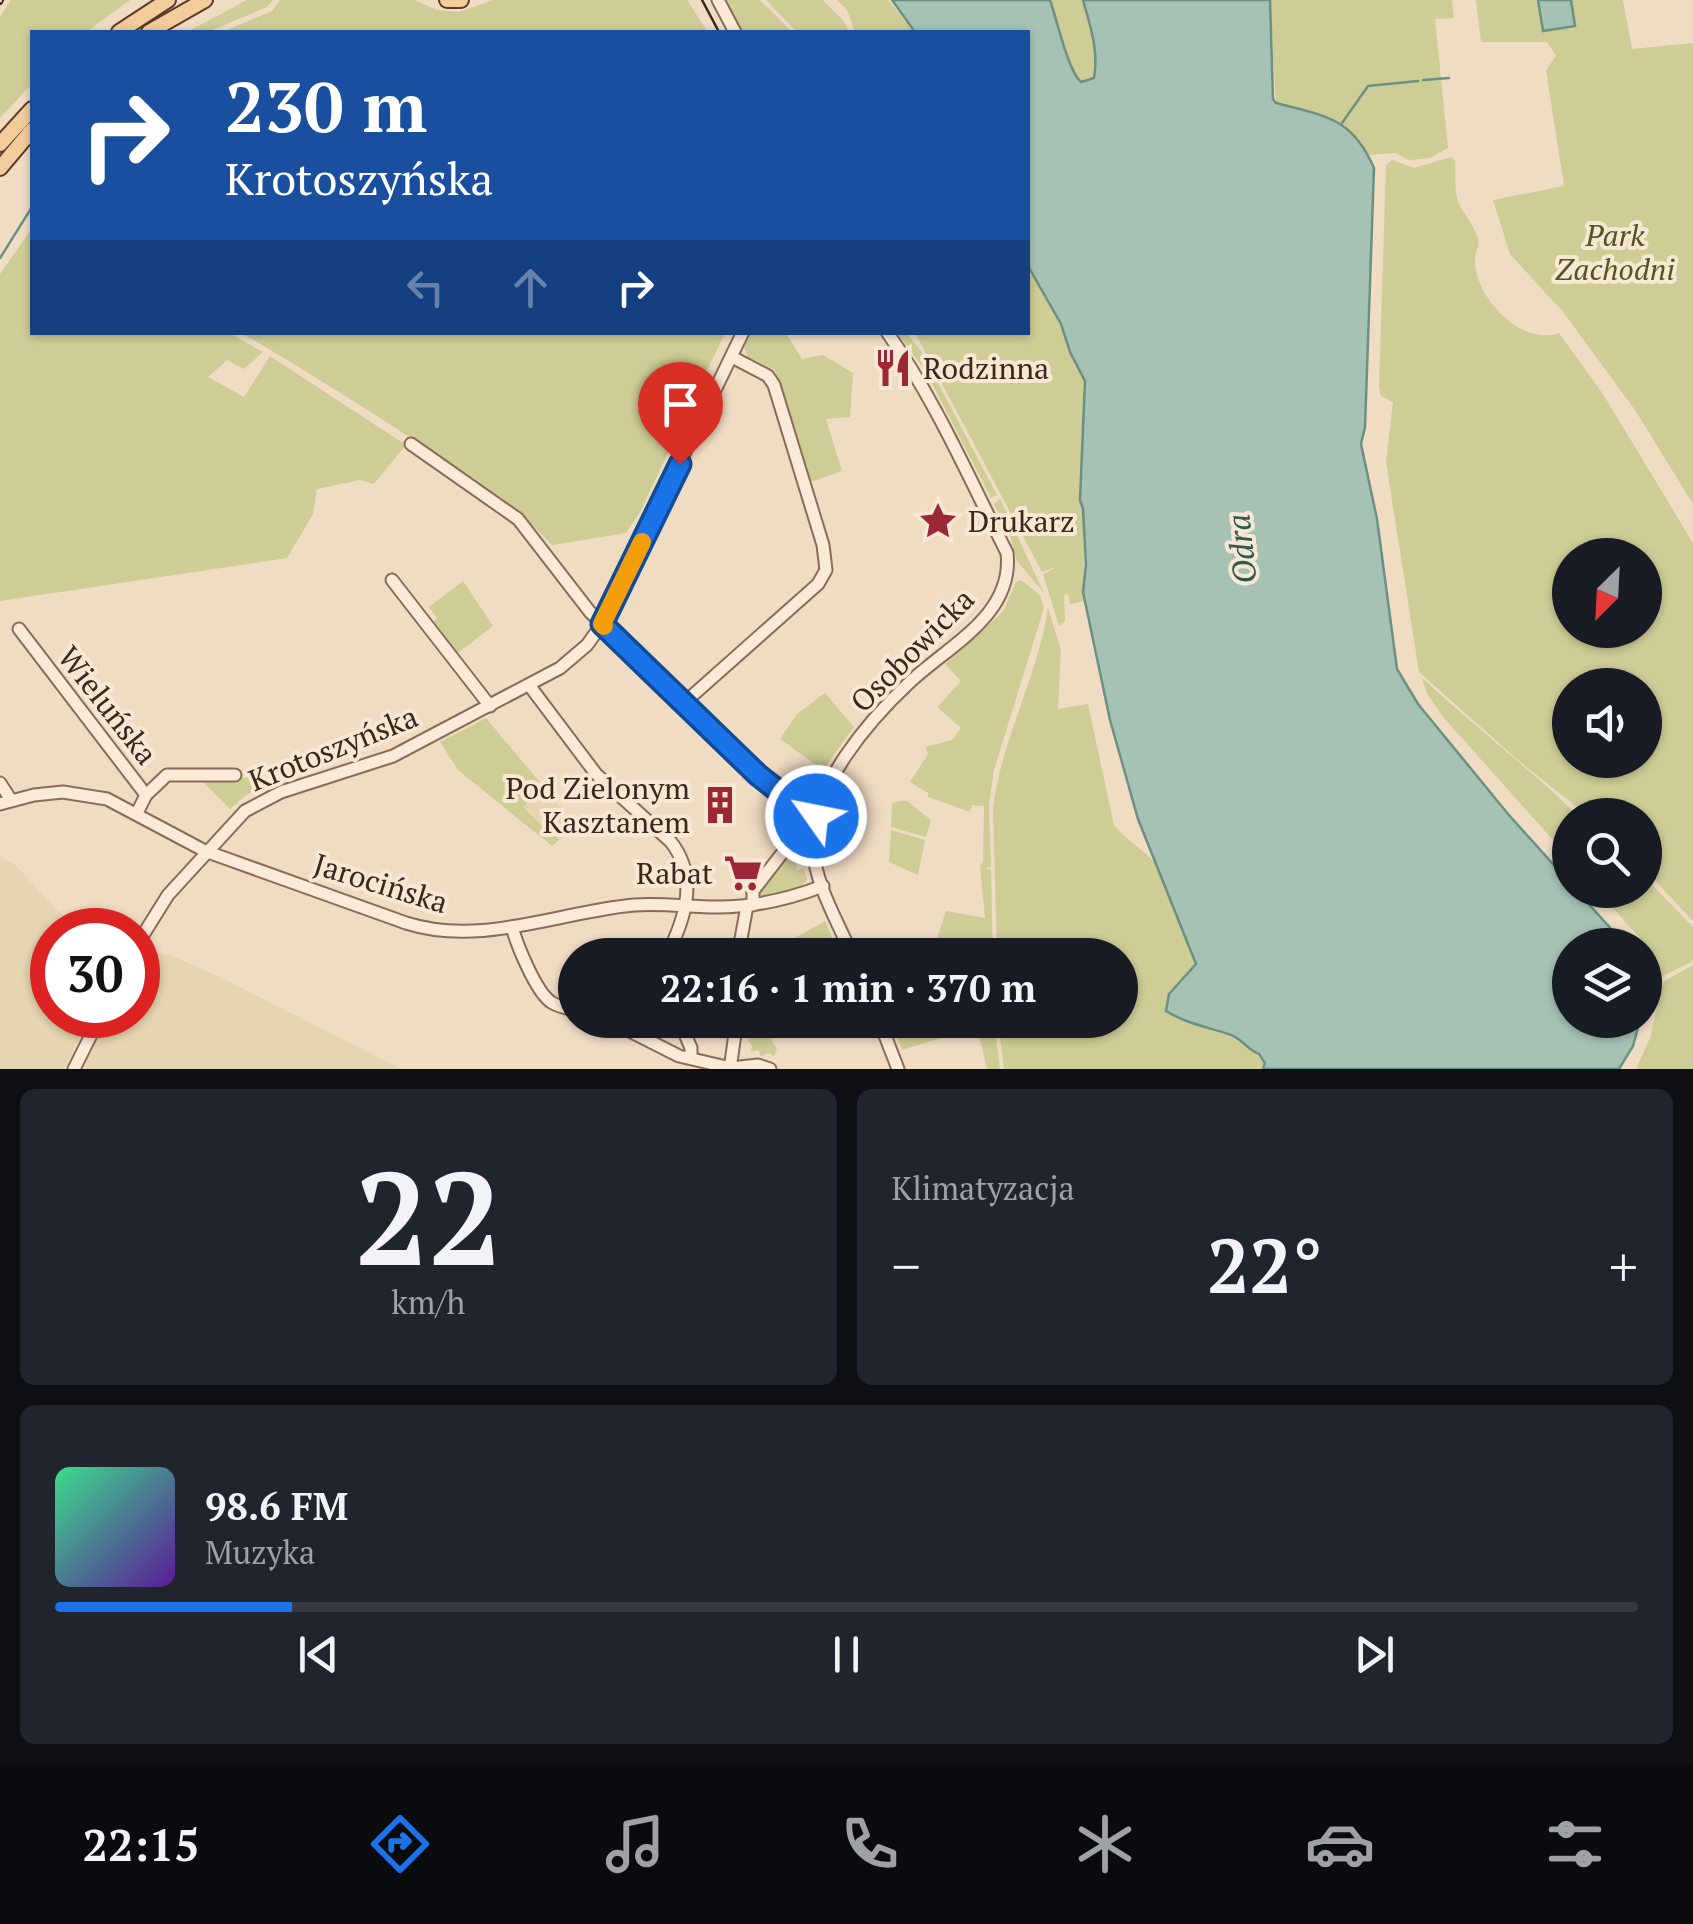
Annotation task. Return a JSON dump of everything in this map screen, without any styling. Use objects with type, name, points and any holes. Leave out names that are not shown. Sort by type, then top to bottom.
[{"type":"main road","points":[[122,30],[168,0]]},
{"type":"main road","points":[[153,30],[206,0]]},
{"type":"main road","points":[[447,0],[461,0]]},
{"type":"main road","points":[[0,144],[30,111]]},
{"type":"main road","points":[[0,168],[30,132]]},
{"type":"street","points":[[706,0],[727,16]]},
{"type":"street","points":[[718,0],[735,30]]},
{"type":"street","name":"Krotoszyńska","points":[[160,909],[205,851],[245,811],[298,780],[393,756],[570,661],[602,624],[743,335]]},
{"type":"street","name":"Osobowicka","points":[[845,938],[813,852],[816,816],[826,790],[872,721],[913,679],[980,623],[1006,585],[1008,568],[1000,538],[923,389],[889,335]]},
{"type":"street","points":[[684,702],[818,584],[826,570],[826,554],[774,385],[768,376],[732,357]]},
{"type":"street","points":[[411,444],[518,519],[602,624],[770,785],[816,816]]},
{"type":"street","points":[[392,580],[490,706]]},
{"type":"street","name":"Wieluńska","points":[[19,629],[146,795],[136,813]]},
{"type":"street","points":[[529,685],[596,774],[676,848],[687,888],[687,906],[674,938]]},
{"type":"street","points":[[146,795],[167,775],[235,775]]},
{"type":"street","points":[[0,783],[6,802]]},
{"type":"street","name":"Jarocińska","points":[[6,802],[76,792],[107,799],[205,851],[428,929],[512,927],[636,905],[750,906],[823,886]]},
{"type":"street","points":[[742,938],[753,890],[787,847]]},
{"type":"street","points":[[512,927],[543,994],[558,1005]]},
{"type":"street","points":[[74,1069],[90,1038]]},
{"type":"street","points":[[642,1038],[667,1051],[731,1068],[758,1065],[770,1069]]},
{"type":"street","points":[[686,1038],[691,1058]]},
{"type":"street","points":[[731,1068],[735,1038]]},
{"type":"street","points":[[886,1038],[898,1069]]},
{"type":"shaded area","points":[[543,786],[576,825],[560,839],[522,807]]},
{"type":"shaded area","points":[[0,856],[16,866],[55,908],[30,908],[30,1038],[80,1038],[64,1069],[0,1069]]},
{"type":"shaded area","points":[[160,954],[220,977],[401,1069],[83,1069],[98,1038],[160,1038]]},
{"type":"green space","points":[[11,0],[130,0],[89,30],[30,30],[30,86],[0,118],[0,17]]},
{"type":"green space","points":[[247,0],[273,0],[267,7],[213,30],[191,30]]},
{"type":"green space","points":[[280,0],[414,0],[437,10],[459,12],[493,0],[687,0],[707,30],[227,30],[272,11]]},
{"type":"green space","points":[[723,0],[760,0],[790,30],[739,30]]},
{"type":"green space","points":[[766,0],[823,0],[848,30],[795,30]]},
{"type":"green space","points":[[837,0],[888,0],[913,30],[854,30],[847,10]]},
{"type":"green space","points":[[1050,0],[1083,0],[1097,62],[1091,80],[1080,82],[1072,72]]},
{"type":"green space","points":[[1270,0],[1452,0],[1454,18],[1435,19],[1448,148],[1430,158],[1409,160],[1396,153],[1369,155],[1341,124],[1276,103]]},
{"type":"green space","name":"Park Zachodni","points":[[1476,0],[1623,0],[1632,49],[1693,43],[1693,504],[1635,410],[1563,312],[1510,254],[1493,200],[1564,186],[1546,70],[1556,56],[1547,42],[1481,42]]},
{"type":"green space","points":[[1451,157],[1455,161],[1457,197],[1477,236],[1476,273],[1482,288],[1502,315],[1515,325],[1530,333],[1559,333],[1603,394],[1693,543],[1693,921],[1662,888],[1662,798],[1566,798],[1419,672],[1386,462],[1393,402],[1381,396],[1379,387],[1386,165],[1392,160],[1414,168]]},
{"type":"green space","points":[[30,231],[30,335],[233,335],[263,352],[244,369],[227,360],[208,377],[244,397],[270,356],[406,445],[374,484],[360,480],[317,489],[313,514],[287,558],[0,601],[0,274]]},
{"type":"green space","points":[[1030,269],[1047,297],[1085,381],[1080,500],[1085,601],[1070,604],[1068,594],[1064,595],[1065,621],[1059,626],[1043,574],[1059,566],[1042,572],[916,335],[1030,335]]},
{"type":"green space","points":[[244,335],[724,335],[640,512],[626,533],[552,545],[467,475]]},
{"type":"green space","points":[[750,335],[787,335],[802,359],[823,355],[853,373],[850,417],[826,419],[842,471],[810,482],[775,370],[748,357],[744,347]]},
{"type":"green space","points":[[899,335],[908,335],[920,349],[997,495],[991,498],[925,370]]},
{"type":"green space","points":[[1000,499],[1044,593],[1017,561],[994,504]]},
{"type":"green space","points":[[1021,580],[1040,595],[1044,608],[994,770],[989,805],[991,867],[984,868],[991,870],[993,938],[937,938],[946,911],[985,918],[980,866],[984,806],[972,805],[970,812],[928,797],[928,793],[910,782],[928,754],[925,747],[952,740],[961,728],[937,707],[961,681],[945,664],[1003,612],[1016,582]]},
{"type":"green space","points":[[463,581],[493,626],[455,655],[432,624],[437,618],[429,607]]},
{"type":"green space","points":[[1048,608],[1061,650],[1058,709],[1088,704],[1114,825],[1159,868],[1174,898],[1195,957],[1195,968],[1176,984],[1226,1035],[1243,1042],[1265,1063],[1263,1069],[1004,1069],[1000,1038],[1138,1038],[1138,938],[997,938],[993,809],[1004,758]]},
{"type":"green space","points":[[1422,678],[1559,798],[1552,798],[1552,839],[1444,718],[1427,694]]},
{"type":"green space","points":[[825,693],[854,727],[823,770],[780,739],[797,714]]},
{"type":"green space","points":[[486,718],[543,786],[523,807],[560,839],[552,846],[458,770],[440,742]]},
{"type":"green space","points":[[198,777],[275,778],[230,809]]},
{"type":"green space","points":[[907,801],[931,820],[926,837],[891,827],[892,803]]},
{"type":"green space","points":[[891,830],[925,840],[918,875],[889,862]]},
{"type":"green space","points":[[791,849],[799,851],[801,857],[795,859],[797,870],[804,869],[807,880],[800,887],[760,897],[757,890]]},
{"type":"green space","points":[[1662,895],[1693,927],[1693,961],[1662,976],[1662,928],[1631,928],[1613,908],[1662,908]]},
{"type":"green space","points":[[825,921],[832,938],[795,938]]},
{"type":"green space","points":[[1693,965],[1693,1069],[1636,1069],[1650,1038],[1662,1038],[1663,982]]},
{"type":"green space","points":[[747,1038],[771,1038],[777,1050],[774,1056],[761,1056],[758,1050],[751,1052]]},
{"type":"green space","points":[[897,1038],[941,1038],[902,1050]]},
{"type":"green space","points":[[980,1038],[996,1038],[1000,1069],[987,1069]]},
{"type":"water","name":"Odra","points":[[892,0],[1050,0],[1067,56],[1081,82],[1094,78],[1095,68],[1093,38],[1083,0],[1270,0],[1273,99],[1335,121],[1365,151],[1374,168],[1365,427],[1361,444],[1377,519],[1397,669],[1418,704],[1552,863],[1552,908],[1592,908],[1610,928],[1552,928],[1552,1038],[1635,1038],[1619,1069],[1263,1069],[1265,1063],[1259,1054],[1235,1037],[1166,1011],[1169,994],[1196,964],[1138,819],[1110,720],[1083,592],[1086,565],[1080,500],[1085,381],[1061,324],[1030,270],[1030,30],[914,30]]},
{"type":"water","points":[[1538,0],[1571,0],[1575,26],[1543,31]]},
{"type":"waterway","points":[[1423,80],[1449,78]]},
{"type":"waterway","points":[[1342,123],[1368,86],[1418,81]]},
{"type":"waterway","points":[[0,258],[30,210]]},
{"type":"tram line","points":[[702,0],[718,30]]},
{"type":"slow traffic","points":[[604,626],[642,542]]},
{"type":"place","name":"Rodzinna","points":[[893,368]]},
{"type":"place","name":"Drukarz","points":[[938,521]]},
{"type":"place","name":"Pod Zielonym Kasztanem","points":[[720,805]]},
{"type":"place","name":"Rabat","points":[[743,873]]},
{"type":"route","points":[[680,464],[602,624],[758,775],[805,812],[816,816]]}]
